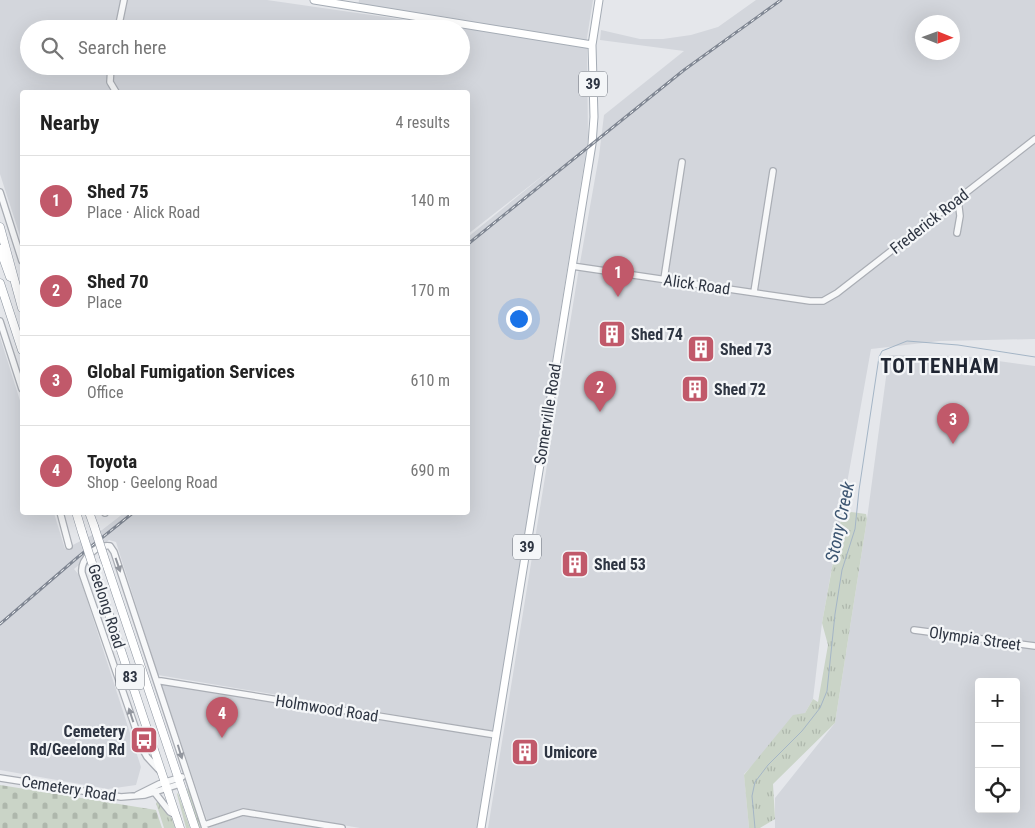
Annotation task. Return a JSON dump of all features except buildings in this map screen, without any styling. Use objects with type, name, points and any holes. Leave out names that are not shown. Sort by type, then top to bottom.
[{"type":"highway","points":[[0,227],[20,302]]},
{"type":"highway","points":[[0,249],[9,276],[17,292]]},
{"type":"highway","points":[[0,283],[20,344]]},
{"type":"highway","name":"Geelong Road","points":[[77,515],[180,828]]},
{"type":"highway","name":"Geelong Road","points":[[90,515],[194,828]]},
{"type":"main road","points":[[314,0],[356,3],[452,20]]},
{"type":"main road","name":"Somerville Road","points":[[481,828],[592,140],[594,117],[592,45],[599,0]]},
{"type":"main road","points":[[470,23],[592,45]]},
{"type":"street","points":[[119,0],[120,17]]},
{"type":"street","points":[[120,20],[124,0]]},
{"type":"street","points":[[110,75],[110,82],[115,90]]},
{"type":"street","name":"Frederick Road","points":[[823,301],[837,293],[1035,139]]},
{"type":"street","points":[[664,279],[682,162]]},
{"type":"street","points":[[754,292],[773,171]]},
{"type":"street","points":[[0,192],[20,255]]},
{"type":"street","points":[[957,233],[960,216],[958,199]]},
{"type":"street","name":"Alick Road","points":[[572,266],[810,301],[823,301]]},
{"type":"street","points":[[0,321],[20,383]]},
{"type":"street","points":[[61,515],[69,546]]},
{"type":"street","name":"Geelong Road","points":[[162,772],[145,754],[82,573],[85,559],[103,546],[110,546],[113,550],[205,826]]},
{"type":"street","name":"Olympia Street","points":[[914,630],[1035,646]]},
{"type":"street","name":"Holmwood Road","points":[[157,681],[161,680],[496,735]]},
{"type":"street","points":[[162,730],[170,720]]},
{"type":"street","name":"Cemetery Road","points":[[0,778],[129,797],[179,781],[187,775]]},
{"type":"street","name":"Cemetery Road","points":[[137,795],[155,793],[166,785]]},
{"type":"street","points":[[155,793],[170,812],[176,815]]},
{"type":"street","points":[[205,826],[243,812],[342,828]]},
{"type":"shaded area","points":[[0,0],[267,0],[406,20],[20,20],[20,75],[470,75],[470,29],[587,46],[588,139],[493,731],[158,675],[116,542],[109,540],[74,569],[79,575],[141,767],[136,785],[108,789],[0,770],[0,337],[20,401],[20,515],[55,515],[65,549],[102,530],[121,515],[470,515],[470,235],[550,170],[470,232],[470,90],[20,90],[20,236],[0,174]]},
{"type":"shaded area","points":[[359,0],[593,0],[586,44],[470,25],[470,20],[438,20],[358,7]]},
{"type":"shaded area","points":[[756,0],[1035,0],[1035,339],[940,341],[871,349],[822,623],[813,699],[805,713],[744,774],[749,828],[488,828],[599,156],[604,115],[684,51],[600,40],[601,30],[640,39],[663,39],[691,35],[718,27]]},
{"type":"shaded area","points":[[889,355],[962,356],[1035,366],[1035,828],[775,828],[775,798],[835,723],[867,519]]},
{"type":"shaded area","points":[[161,683],[491,736],[477,828],[360,828],[242,808],[207,820]]},
{"type":"shaded area","points":[[243,814],[327,828],[208,828]]},
{"type":"green space","points":[[844,511],[866,514],[867,519],[835,723],[773,784],[775,819],[760,828],[749,828],[744,775],[793,715],[805,713],[813,699],[818,702],[828,645],[822,623],[842,513]]},
{"type":"green space","points":[[0,785],[156,810],[162,828],[0,828]]},
{"type":"green space","points":[[189,788],[202,828],[199,828],[187,789]]},
{"type":"green space","points":[[178,793],[190,828],[186,828]]},
{"type":"green space","points":[[159,800],[176,828],[164,828],[156,803]]},
{"type":"waterway","name":"Stony Creek","points":[[755,828],[752,796],[755,782],[768,765],[802,731],[820,708],[827,691],[835,614],[842,570],[855,529],[879,357],[882,351],[907,341],[958,345],[1035,357]]},
{"type":"railway","points":[[470,242],[684,70],[781,0]]},
{"type":"railway","points":[[0,624],[130,515]]},
{"type":"place","name":"Shed 75","points":[[618,297]]},
{"type":"place","name":"Shed 74","points":[[612,334]]},
{"type":"place","name":"Shed 73","points":[[701,349]]},
{"type":"place","name":"Shed 72","points":[[695,389]]},
{"type":"place","name":"Shed 70","points":[[600,412]]},
{"type":"place","name":"Global Fumigation Services","points":[[953,444]]},
{"type":"place","name":"Shed 53","points":[[575,564]]},
{"type":"place","name":"Toyota","points":[[222,738]]},
{"type":"place","name":"Cemetery Rd/Geelong Rd","points":[[144,740]]},
{"type":"place","name":"Umicore","points":[[525,752]]},
{"type":"district","name":"TOTTENHAM","points":[[940,366]]}]
